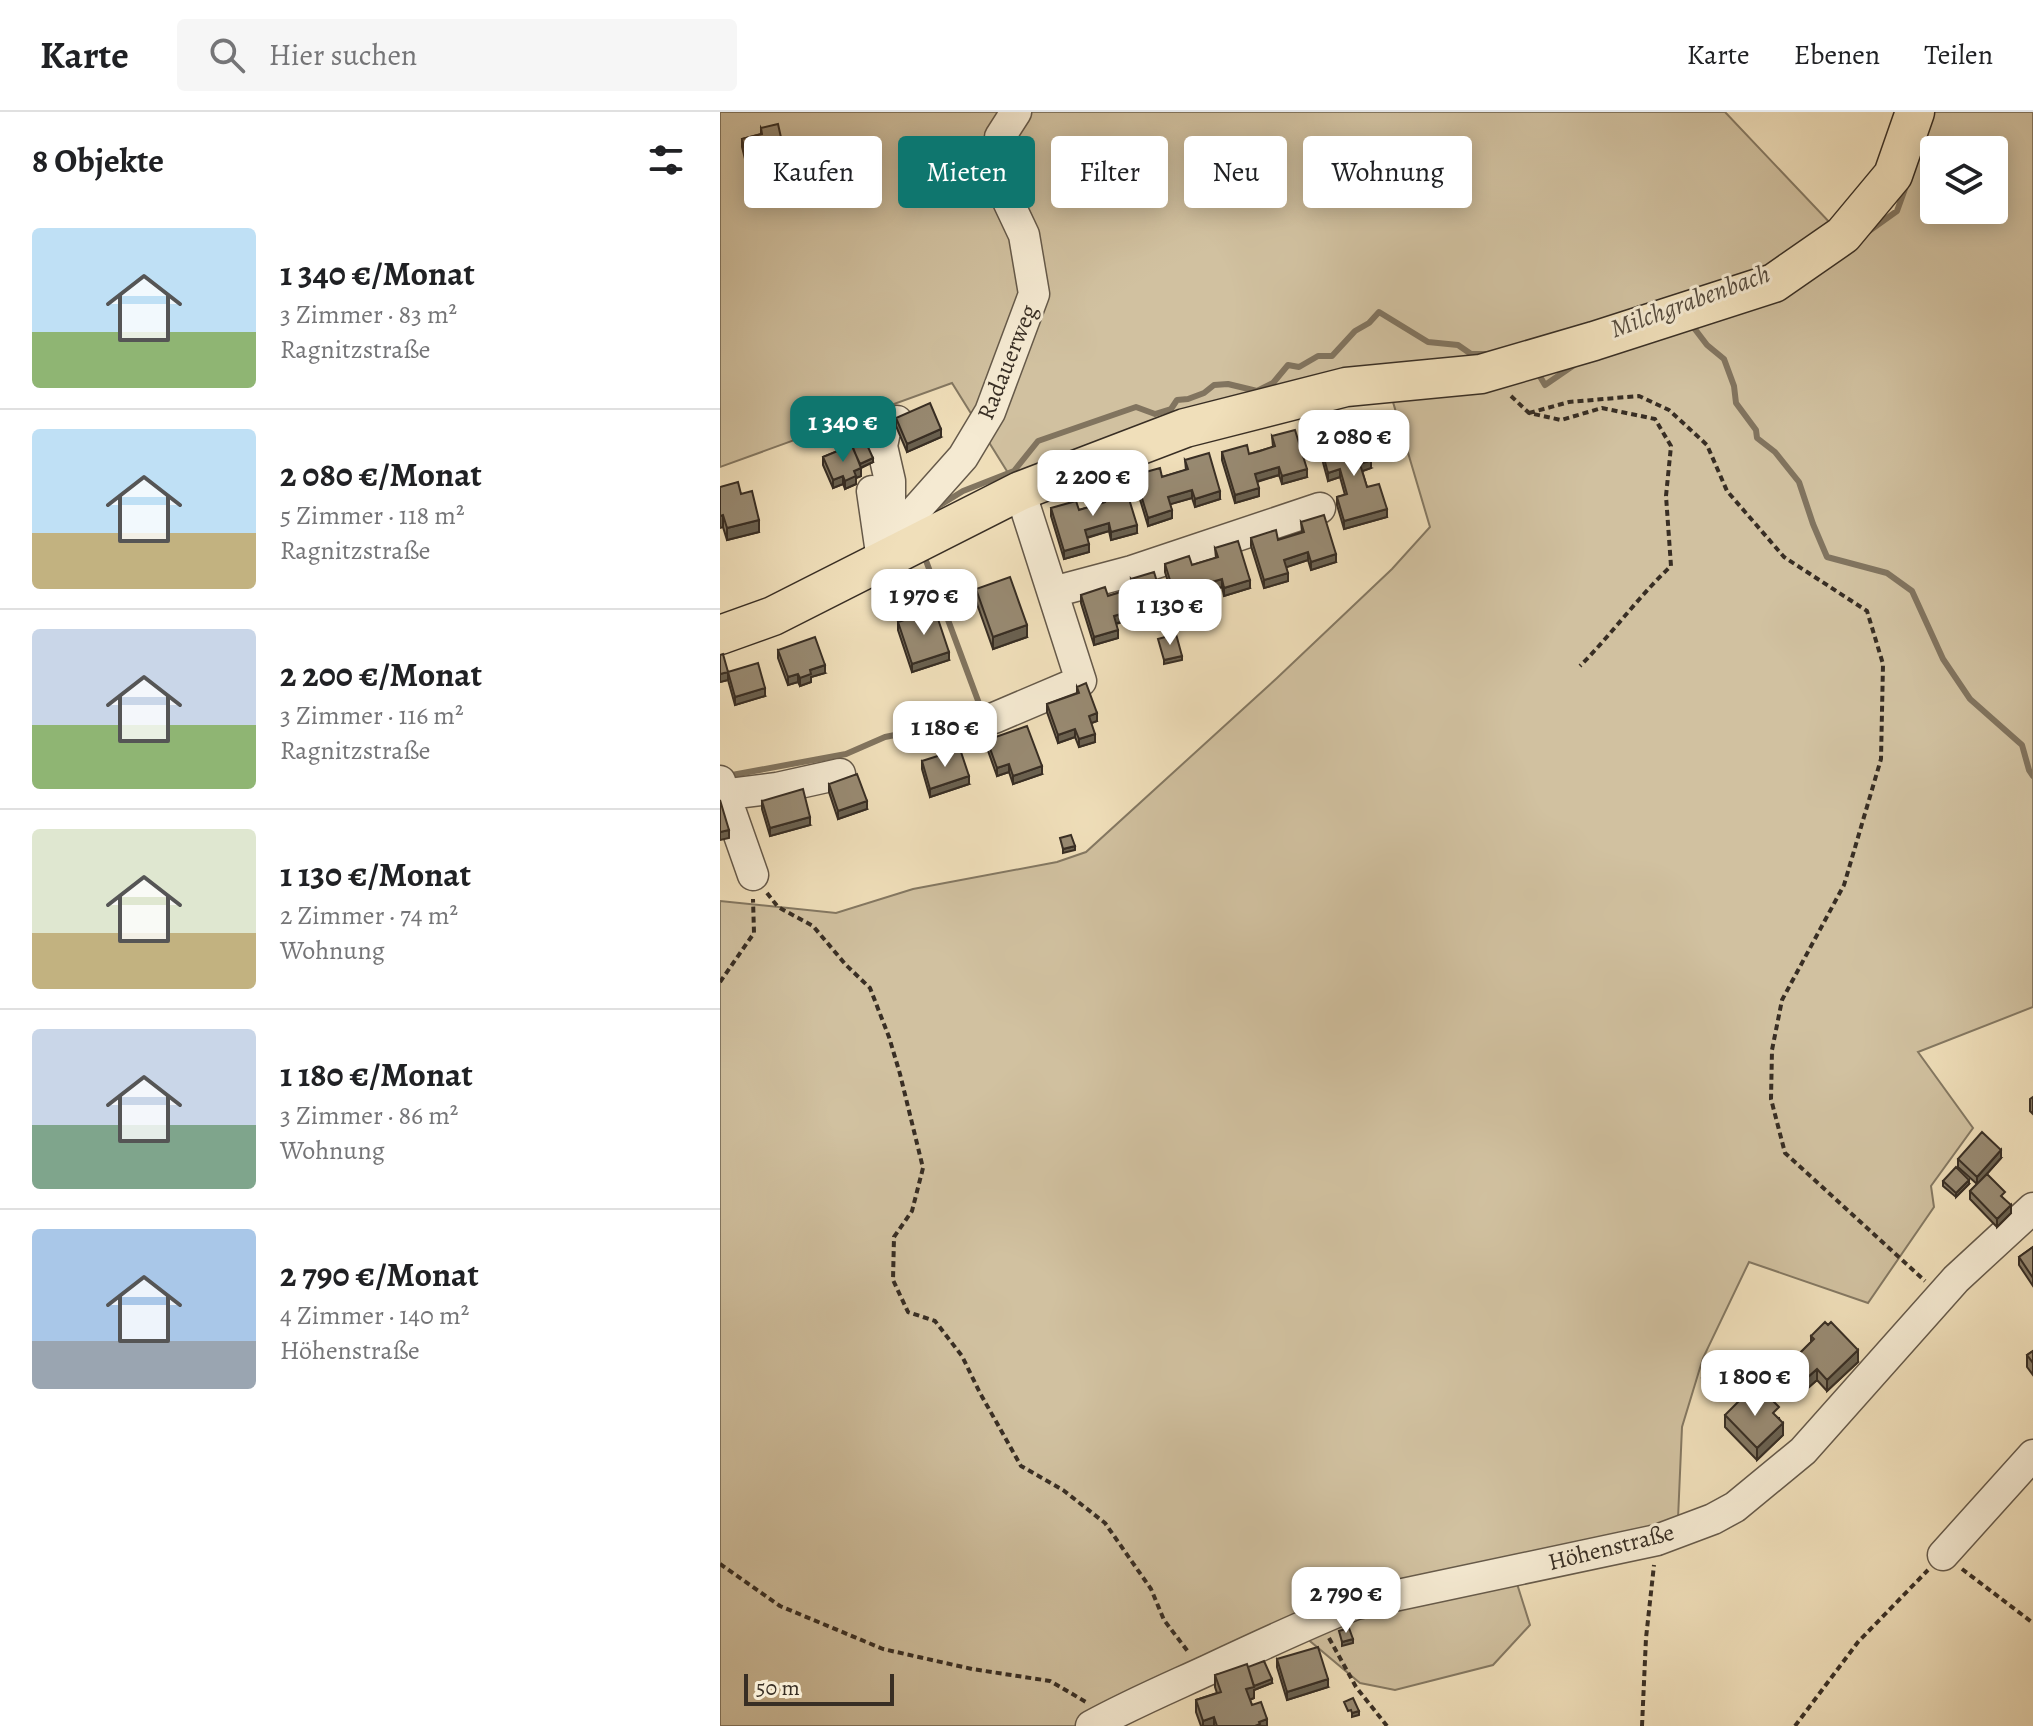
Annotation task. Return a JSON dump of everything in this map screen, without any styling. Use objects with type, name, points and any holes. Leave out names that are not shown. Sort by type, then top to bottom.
[{"type":"main road","points":[[720,635],[773,616],[1020,491],[1185,428],[1346,387],[1481,374],[1774,283],[1843,235],[1893,175],[1915,112]]},
{"type":"street","name":"Radauerweg","points":[[892,555],[915,511],[963,457],[990,412],[1034,294],[1024,235],[999,182],[1000,137],[1016,112]]},
{"type":"street","points":[[892,555],[890,481],[882,446],[886,427],[897,421]]},
{"type":"street","points":[[872,491],[892,555]]},
{"type":"street","points":[[994,718],[1081,681],[1020,491]]},
{"type":"street","points":[[1053,592],[1132,571],[1320,508]]},
{"type":"street","points":[[753,875],[722,790],[777,788],[840,774]]},
{"type":"street","name":"Höhenstraße","points":[[1102,1720],[1356,1604],[1657,1540],[1713,1519],[1735,1507],[1803,1451],[1956,1279],[2033,1208]]},
{"type":"street","points":[[1943,1555],[2033,1455]]},
{"type":"path","points":[[1580,666],[1646,589],[1671,566],[1666,496],[1671,446],[1655,419],[1602,408],[1561,420],[1529,413],[1569,402],[1639,396],[1669,410],[1707,445],[1727,491],[1784,557],[1867,611],[1883,664],[1881,759],[1844,885],[1782,1000],[1772,1050],[1771,1099],[1785,1153],[1941,1296]]},
{"type":"path","points":[[720,982],[754,933],[753,875]]},
{"type":"path","points":[[753,875],[778,907],[813,926],[870,988],[889,1037],[923,1168],[912,1211],[894,1237],[893,1280],[908,1312],[935,1321],[962,1356],[1021,1466],[1063,1490],[1105,1523],[1151,1589],[1164,1620],[1203,1672]]},
{"type":"path","points":[[1642,1726],[1646,1638],[1657,1540]]},
{"type":"path","points":[[1795,1726],[1858,1642],[1943,1555],[2033,1623]]},
{"type":"path","points":[[720,1564],[780,1606],[883,1649],[972,1669],[1050,1681],[1086,1702],[1102,1720]]},
{"type":"path","points":[[1319,1619],[1356,1687],[1387,1726]]},
{"type":"shaded area","points":[[720,112],[1725,112],[1850,244],[1897,211],[1920,149],[1920,224],[2008,224],[2008,136],[1925,136],[1934,112],[2033,112],[2033,1007],[1918,1052],[1973,1128],[1931,1186],[1934,1207],[1868,1303],[1749,1262],[1703,1358],[1682,1427],[1677,1542],[1513,1571],[1530,1625],[1493,1665],[1395,1690],[1360,1683],[1305,1637],[1119,1726],[720,1726],[720,901],[836,913],[913,889],[1057,862],[1086,852],[1277,678],[1392,569],[1430,527],[1390,392],[1316,405],[1025,500],[952,383],[720,467]]},
{"type":"building","points":[[778,124],[781,136],[754,136],[762,134],[761,128]]},
{"type":"building","points":[[930,403],[941,429],[907,444],[896,418]]},
{"type":"building","points":[[1295,430],[1307,469],[1282,476],[1279,467],[1255,474],[1259,488],[1235,495],[1222,452],[1247,445],[1249,454],[1260,451],[1275,446],[1272,436]]},
{"type":"building","points":[[1364,434],[1371,460],[1360,464],[1367,487],[1379,484],[1387,509],[1344,521],[1337,497],[1347,494],[1340,469],[1328,473],[1321,447]]},
{"type":"building","points":[[863,436],[873,458],[860,464],[850,442]]},
{"type":"building","points":[[852,445],[861,468],[854,471],[856,476],[845,481],[843,476],[833,480],[823,457]]},
{"type":"building","points":[[1209,453],[1220,491],[1195,499],[1192,490],[1168,497],[1172,510],[1148,518],[1135,475],[1160,468],[1162,477],[1188,469],[1185,460]]},
{"type":"building","points":[[738,482],[741,494],[752,491],[759,520],[727,528],[723,515],[720,516],[720,487]]},
{"type":"building","points":[[1125,486],[1137,525],[1111,532],[1109,523],[1085,530],[1089,544],[1064,551],[1051,508],[1076,501],[1079,510],[1105,502],[1102,493]]},
{"type":"building","points":[[1324,515],[1336,554],[1311,562],[1308,552],[1284,560],[1288,573],[1264,580],[1251,538],[1276,530],[1278,540],[1304,532],[1301,522]]},
{"type":"building","points":[[1238,541],[1250,580],[1224,588],[1222,579],[1198,586],[1202,599],[1178,606],[1165,564],[1189,556],[1192,565],[1218,557],[1215,548]]},
{"type":"building","points":[[1154,572],[1166,611],[1140,618],[1138,609],[1114,616],[1118,630],[1094,637],[1081,595],[1105,587],[1108,596],[1134,588],[1131,579]]},
{"type":"building","points":[[1010,577],[1027,625],[993,637],[976,589]]},
{"type":"building","points":[[935,610],[949,652],[912,664],[898,622]]},
{"type":"building","points":[[1176,634],[1182,656],[1164,660],[1158,639]]},
{"type":"building","points":[[815,637],[825,665],[810,670],[811,674],[800,678],[798,674],[788,677],[778,650]]},
{"type":"building","points":[[723,654],[728,672],[720,674],[720,655]]},
{"type":"building","points":[[758,663],[765,688],[735,697],[728,672]]},
{"type":"building","points":[[1086,683],[1097,713],[1089,716],[1095,734],[1079,739],[1075,729],[1058,735],[1047,704],[1079,693],[1077,687]]},
{"type":"building","points":[[1027,726],[1042,766],[1013,776],[1009,764],[997,768],[987,740]]},
{"type":"building","points":[[960,749],[969,776],[930,789],[922,761]]},
{"type":"building","points":[[857,774],[867,801],[838,811],[829,784]]},
{"type":"building","points":[[803,789],[810,817],[770,828],[762,801]]},
{"type":"building","points":[[720,800],[729,830],[720,832]]},
{"type":"building","points":[[1071,835],[1075,846],[1063,849],[1060,838]]},
{"type":"building","points":[[1982,1132],[2001,1150],[1977,1177],[1958,1159]]},
{"type":"building","points":[[1956,1167],[1969,1180],[1956,1193],[1943,1181]]},
{"type":"building","points":[[1987,1174],[2005,1192],[2001,1196],[2011,1205],[1997,1219],[1970,1191]]},
{"type":"building","points":[[2033,1247],[2033,1278],[2019,1257]]},
{"type":"building","points":[[1825,1322],[1828,1325],[1831,1322],[1858,1350],[1827,1380],[1817,1369],[1808,1377],[1795,1363],[1814,1339],[1811,1336]]},
{"type":"building","points":[[1712,1367],[1722,1375],[1712,1386],[1702,1378]]},
{"type":"building","points":[[1751,1389],[1763,1400],[1768,1396],[1779,1407],[1773,1413],[1783,1423],[1757,1448],[1725,1415]]},
{"type":"building","points":[[1349,1628],[1353,1639],[1342,1642],[1339,1631]]},
{"type":"building","points":[[1318,1647],[1328,1679],[1287,1692],[1277,1659]]},
{"type":"building","points":[[1264,1661],[1272,1679],[1254,1686],[1248,1667]]},
{"type":"building","points":[[1247,1664],[1254,1687],[1246,1689],[1252,1705],[1261,1702],[1267,1719],[1255,1726],[1217,1726],[1214,1717],[1203,1721],[1196,1700],[1221,1692],[1215,1675]]},
{"type":"building","points":[[1353,1698],[1359,1711],[1352,1713],[1344,1702]]},
{"type":"waterway","name":"Milchgrabenbach","points":[[1869,231],[1897,211],[1906,186]]},
{"type":"waterway","name":"Milchgrabenbach","points":[[937,507],[963,491],[1014,471],[1038,441],[1136,407],[1155,414],[1171,409],[1177,400],[1204,393],[1214,385],[1228,384],[1257,391],[1273,383],[1288,365],[1299,367],[1318,356],[1332,356],[1355,331],[1369,323],[1379,312],[1428,342],[1458,345],[1471,354],[1487,354]]},
{"type":"waterway","points":[[1691,324],[1707,345],[1724,359],[1734,386],[1736,403],[1756,430],[1757,438],[1775,452],[1799,482],[1827,557],[1887,573],[1912,591],[1943,659],[1970,699],[2022,745],[2033,776]]},
{"type":"waterway","name":"Milchgrabenbach","points":[[1538,373],[1545,385],[1577,363]]},
{"type":"waterway","name":"Milchgrabenbach","points":[[732,775],[846,754],[885,737],[915,731],[980,706],[925,558]]}]
